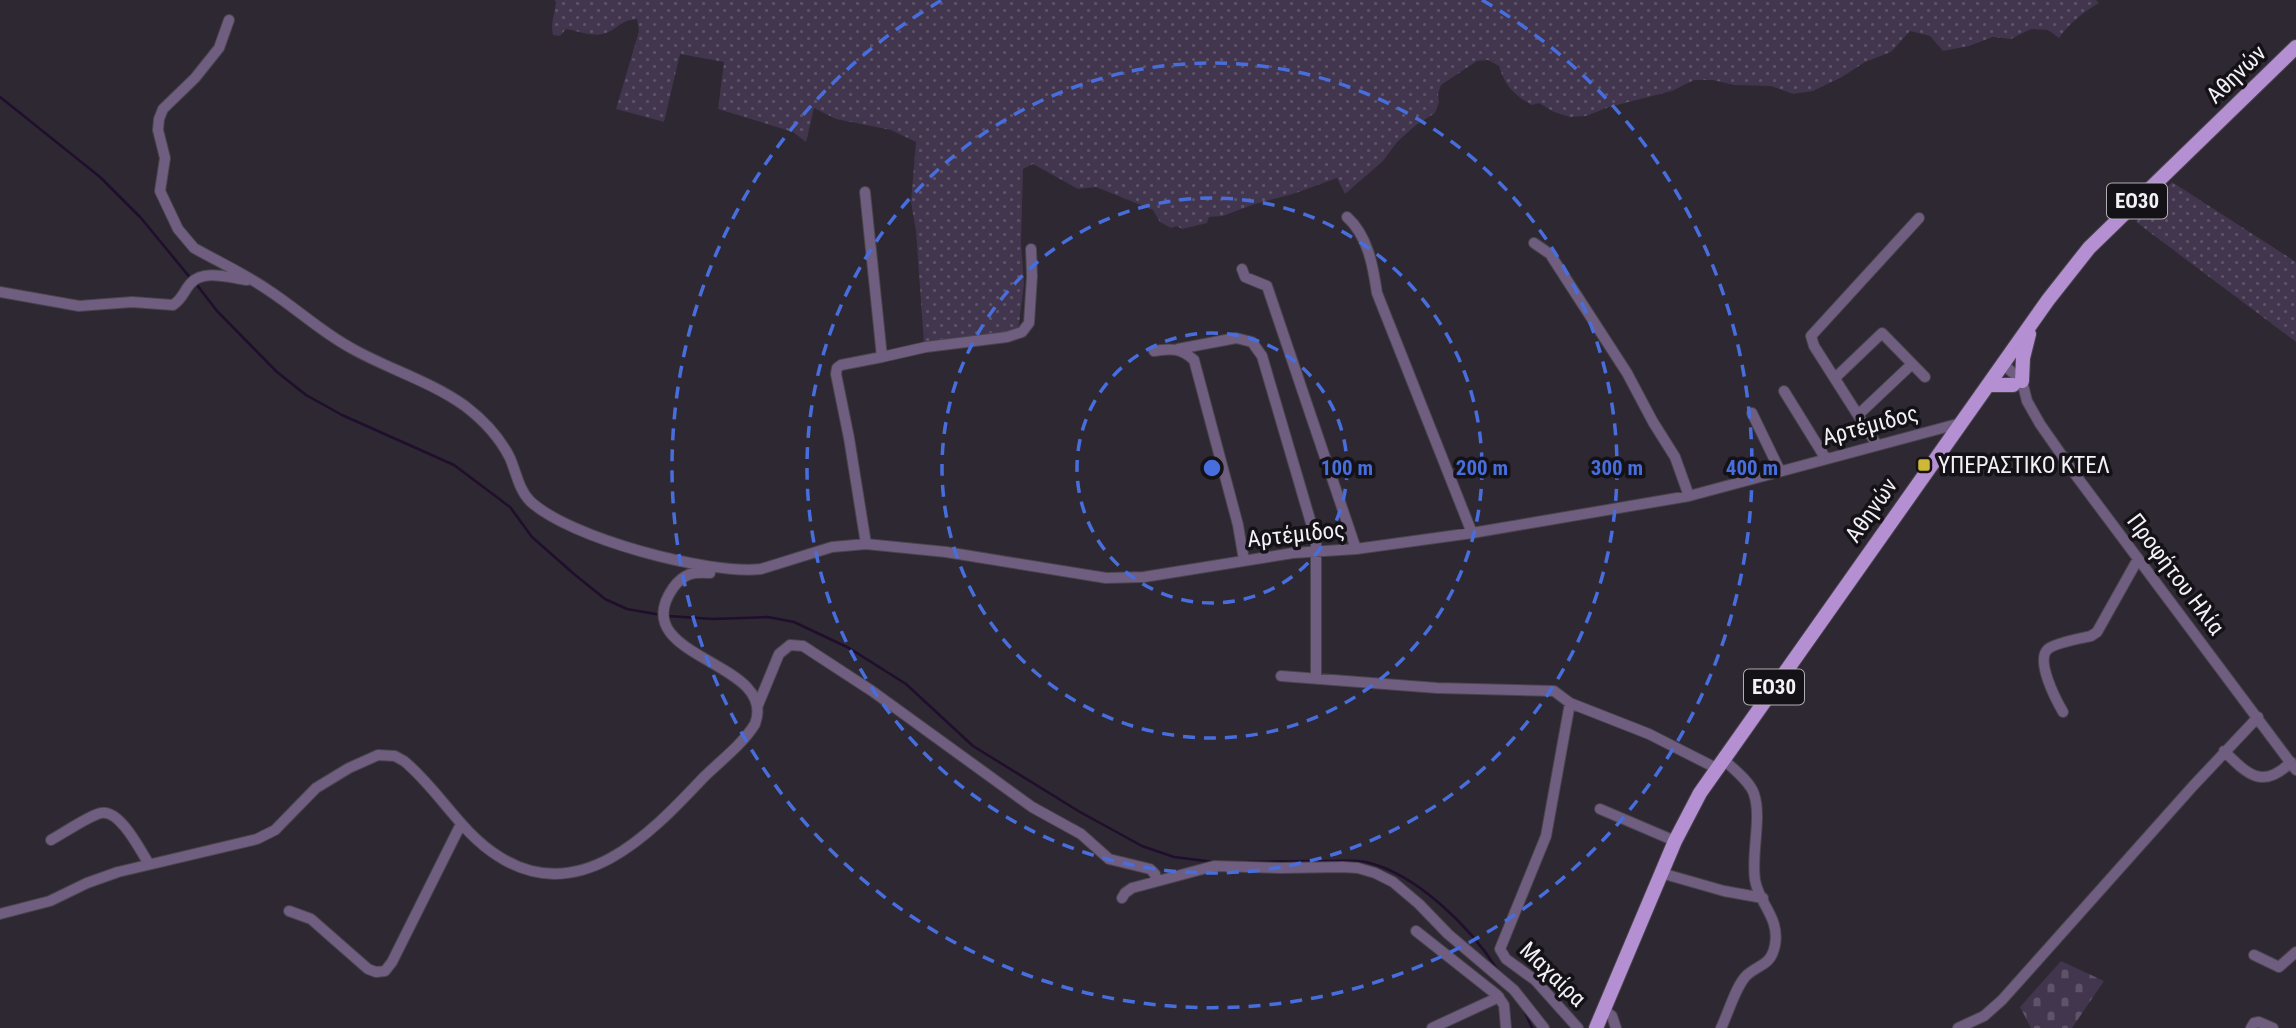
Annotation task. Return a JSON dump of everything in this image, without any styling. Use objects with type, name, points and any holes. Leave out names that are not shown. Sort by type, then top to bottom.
[{"type":"main road","name":"Αθηνών","points":[[1596,1028],[1675,841],[1688,813],[1719,763],[2063,279],[2097,240],[2296,47]]},
{"type":"main road","points":[[1988,385],[2017,383],[2031,325]]},
{"type":"street","name":"Αρτέμιδος","points":[[229,19],[219,48],[195,78],[163,109],[159,119],[158,130],[165,158],[160,191],[178,229],[194,248],[253,280],[349,347],[416,378],[465,406],[501,443],[529,500],[550,516],[573,528],[687,563],[719,569],[761,569],[832,547],[866,544],[946,552],[1076,574],[1144,577],[1244,559],[1356,549],[1472,533],[1689,496],[1961,422]]},
{"type":"street","points":[[864,192],[882,357]]},
{"type":"street","points":[[1347,217],[1356,226],[1369,252],[1377,293],[1472,533]]},
{"type":"street","points":[[1877,445],[1812,343],[1811,335],[1919,218]]},
{"type":"street","points":[[1534,243],[1550,254],[1628,373],[1653,422],[1675,457],[1689,496]]},
{"type":"street","points":[[866,544],[837,370],[841,365],[926,347],[1007,337],[1022,332],[1029,323],[1031,249]]},
{"type":"street","points":[[1242,269],[1245,277],[1267,286],[1356,549]]},
{"type":"street","points":[[0,292],[79,306],[132,302],[173,305],[184,296],[190,283],[201,276],[253,280]]},
{"type":"street","points":[[1835,378],[1882,333],[1924,377]]},
{"type":"street","points":[[1154,351],[1178,349],[1229,338],[1244,339],[1256,346],[1262,356],[1317,551],[1316,679]]},
{"type":"street","points":[[1178,349],[1194,359],[1238,525],[1244,559]]},
{"type":"street","points":[[1857,415],[1912,364]]},
{"type":"street","points":[[2001,368],[2017,383]]},
{"type":"street","name":"Προφήτου Ηλία","points":[[2017,383],[2077,477],[2293,766]]},
{"type":"street","points":[[1784,391],[1826,458]]},
{"type":"street","points":[[1752,413],[1780,471]]},
{"type":"street","points":[[2063,712],[2048,680],[2043,662],[2044,654],[2052,646],[2097,632],[2138,559]]},
{"type":"street","points":[[0,914],[50,901],[101,877],[265,836],[275,830],[316,788],[349,768],[378,755],[396,756],[404,761],[461,824],[501,859],[524,869],[549,873],[568,873],[601,863],[638,841],[676,807],[752,729],[759,714],[758,705],[751,692],[737,678],[701,657],[670,632],[663,615],[669,595],[687,574],[735,574],[749,570]]},
{"type":"street","points":[[758,705],[770,674],[785,647],[803,646],[872,691],[1032,807],[1081,834],[1109,859],[1150,869],[1155,874],[1156,881]]},
{"type":"street","points":[[1282,676],[1437,688],[1554,691],[1570,703],[1719,763],[1754,793],[1755,880],[1772,915],[1774,946],[1763,967],[1747,975],[1741,983],[1721,1028]]},
{"type":"street","name":"Μαχαίρα","points":[[1570,703],[1546,836],[1500,950],[1506,959],[1535,980],[1578,1028]]},
{"type":"street","points":[[1958,1028],[1984,1016],[2001,1000],[2224,751],[2258,717]]},
{"type":"street","points":[[2224,751],[2241,767],[2264,778],[2272,778],[2293,766]]},
{"type":"street","points":[[1600,809],[1675,841]]},
{"type":"street","points":[[51,840],[98,814],[108,813],[122,822],[149,864]]},
{"type":"street","points":[[289,911],[311,919],[368,969],[385,971],[461,824]]},
{"type":"street","points":[[1122,898],[1132,888],[1214,866],[1343,867],[1375,873],[1393,882],[1448,934],[1514,990],[1544,1028]]},
{"type":"street","points":[[1661,873],[1724,891],[1763,898]]},
{"type":"street","points":[[1416,931],[1499,997],[1504,1007],[1506,1028]]},
{"type":"street","points":[[2254,955],[2279,967],[2296,952]]},
{"type":"street","points":[[1432,1028],[1499,997]]},
{"type":"street","points":[[1604,1010],[1612,1016],[1616,1028]]},
{"type":"street","points":[[2251,1028],[2254,1023],[2259,1022],[2273,1028]]},
{"type":"green space","points":[[554,0],[2096,0],[2099,3],[2077,19],[2059,38],[2048,30],[2031,29],[2011,39],[1993,37],[1969,46],[1943,51],[1930,36],[1910,31],[1891,52],[1865,62],[1813,91],[1793,94],[1771,86],[1694,80],[1672,91],[1609,107],[1586,116],[1570,117],[1539,103],[1532,105],[1511,89],[1499,66],[1488,60],[1477,61],[1441,85],[1435,113],[1397,142],[1383,161],[1345,194],[1337,178],[1223,216],[1209,217],[1207,223],[1182,229],[1177,226],[1171,228],[1160,222],[1153,210],[1096,187],[1078,189],[1033,164],[1023,169],[1021,243],[1024,284],[1018,332],[924,344],[916,231],[911,202],[916,142],[891,130],[836,119],[814,108],[806,142],[793,132],[718,109],[724,62],[680,54],[664,122],[616,109],[639,31],[637,19],[626,21],[601,34],[566,29],[560,36],[553,35]]},
{"type":"green space","points":[[2172,182],[2296,262],[2296,342],[2136,222]]},
{"type":"green space","points":[[2061,961],[2104,981],[2072,1028],[2031,1028],[2020,1007]]},
{"type":"waterway","points":[[0,97],[100,177],[141,218],[192,280]]},
{"type":"waterway","points":[[197,285],[217,311],[277,372],[306,395],[342,415],[454,465],[510,507],[532,537],[605,599],[627,609],[661,615]]},
{"type":"waterway","points":[[668,616],[713,619],[768,617],[794,622],[849,648],[906,684],[973,746],[1080,812],[1142,846],[1174,857],[1214,862]]},
{"type":"waterway","points":[[1248,862],[1354,861],[1385,868],[1423,890],[1440,904],[1472,936],[1497,969]]},
{"type":"waterway","points":[[1524,1010],[1532,1028]]},
{"type":"place","name":"ΥΠΕΡΑΣΤΙΚΟ ΚΤΕΛ","points":[[1924,465]]}]
